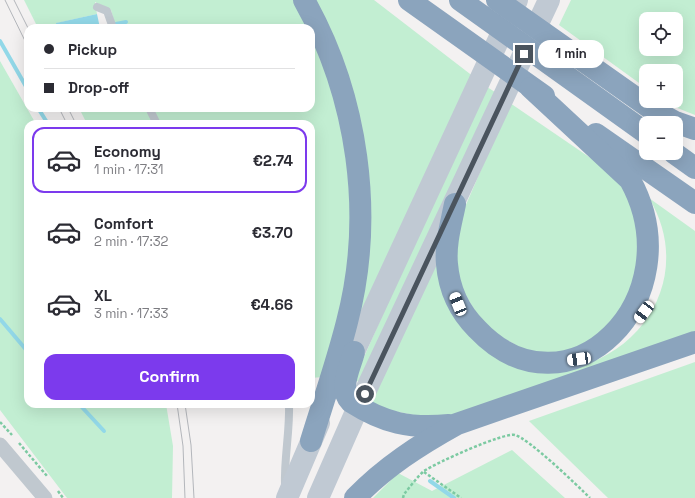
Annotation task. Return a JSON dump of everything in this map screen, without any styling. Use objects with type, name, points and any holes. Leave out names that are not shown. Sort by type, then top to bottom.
[{"type":"highway","points":[[304,0],[333,62],[349,119],[356,158],[360,224],[355,284],[347,322],[311,441]]},
{"type":"highway","points":[[409,0],[695,203]]},
{"type":"highway","points":[[460,0],[639,128]]},
{"type":"highway","points":[[497,0],[653,110],[675,122],[695,129]]},
{"type":"highway","points":[[455,204],[447,245],[447,265],[451,285],[458,304],[469,321],[484,336],[500,348],[519,356],[539,361],[559,362],[579,359],[599,352],[616,342],[632,328],[644,312],[659,274],[660,254],[658,234],[652,214],[643,196],[630,180],[531,88]]},
{"type":"highway","points":[[683,159],[695,168]]},
{"type":"highway","points":[[355,498],[394,462],[457,424],[695,342]]},
{"type":"highway","points":[[354,352],[344,386],[346,397],[358,407],[390,421],[414,427],[457,424]]},
{"type":"main road","points":[[287,498],[311,441],[354,352],[517,0]]},
{"type":"main road","points":[[318,498],[358,407],[455,204],[549,0]]},
{"type":"street","points":[[0,445],[45,498]]},
{"type":"lane","points":[[98,6],[107,11],[112,24]]},
{"type":"lane","points":[[287,498],[284,466],[289,426],[289,408]]},
{"type":"path","points":[[402,498],[424,472],[452,457],[505,436],[515,435],[526,442],[590,498]]},
{"type":"path","points":[[424,472],[461,498]]},
{"type":"green space","points":[[24,0],[296,0],[308,24],[115,24],[111,10],[95,2],[97,14],[57,24],[36,24]]},
{"type":"green space","points":[[310,0],[374,0],[474,77],[357,330],[364,209]]},
{"type":"green space","points":[[571,0],[695,0],[695,115],[678,108],[683,108],[683,64],[639,64],[639,83],[559,25]]},
{"type":"green space","points":[[315,40],[337,96],[351,186],[350,269],[323,377],[315,378],[315,120],[158,120],[155,112],[315,112]]},
{"type":"green space","points":[[0,61],[24,103],[24,112],[29,112],[34,120],[24,120],[24,408],[167,408],[173,446],[172,498],[67,498],[0,410]]},
{"type":"green space","points":[[484,85],[498,94],[365,380],[353,382]]},
{"type":"green space","points":[[510,103],[614,174],[641,209],[640,304],[570,354],[527,351],[485,328],[458,282],[455,230]]},
{"type":"green space","points":[[81,112],[148,112],[151,120],[85,120]]},
{"type":"green space","points":[[649,198],[695,231],[695,332],[439,420],[369,406],[439,254],[465,328],[581,366],[607,355],[628,340],[645,321],[658,299],[665,275],[666,250],[661,224]]},
{"type":"green space","points":[[695,362],[695,498],[608,498],[529,421]]},
{"type":"green space","points":[[512,450],[565,498],[373,498],[398,473],[432,491]]},
{"type":"water","points":[[97,14],[99,24],[56,24]]},
{"type":"waterway","points":[[116,24],[126,22]]},
{"type":"waterway","points":[[0,41],[24,83]]},
{"type":"waterway","points":[[40,112],[46,120]]},
{"type":"waterway","points":[[0,319],[24,347]]},
{"type":"waterway","points":[[83,408],[104,431]]},
{"type":"waterway","points":[[430,481],[454,498]]},
{"type":"tram line","points":[[5,0],[24,39]]},
{"type":"tram line","points":[[14,0],[26,24]]},
{"type":"tram line","points":[[61,112],[65,120]]},
{"type":"tram line","points":[[70,112],[74,120]]},
{"type":"tram line","points":[[178,408],[183,446],[185,498]]},
{"type":"tram line","points":[[186,408],[191,445],[194,498]]},
{"type":"route","points":[[365,394],[524,54]]}]
